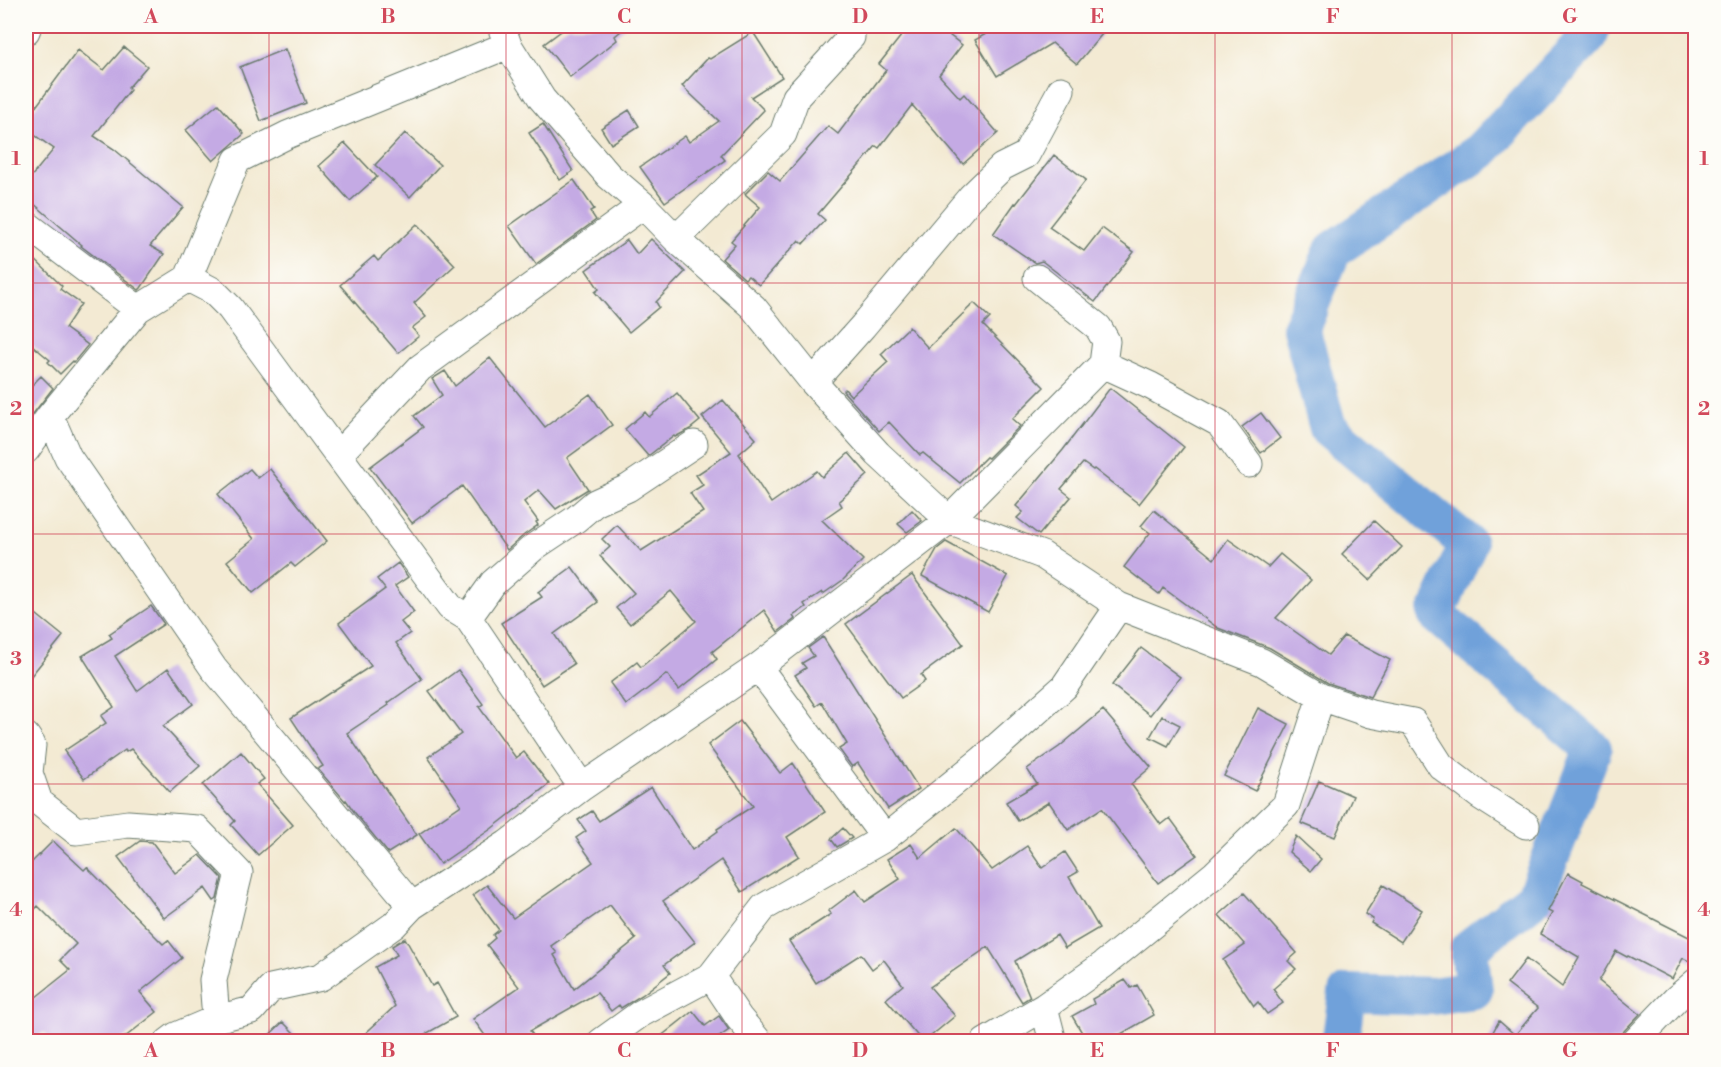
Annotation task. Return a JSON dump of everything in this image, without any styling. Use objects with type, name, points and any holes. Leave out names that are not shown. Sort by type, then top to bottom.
[{"type":"street","points":[[26,31],[28,26]]},
{"type":"street","points":[[26,450],[50,416],[138,309],[188,279],[237,160],[505,35],[542,99],[609,176],[753,307],[813,382],[878,454],[949,520],[1041,555],[1119,606],[1262,662],[1321,697],[1371,714],[1413,722],[1441,766],[1479,795],[1526,825]]},
{"type":"street","points":[[676,239],[783,134],[796,97],[851,37]]},
{"type":"street","points":[[813,382],[971,197],[1002,167],[1026,155],[1061,90]]},
{"type":"street","points":[[338,455],[420,368],[643,205]]},
{"type":"street","points":[[26,224],[138,309]]},
{"type":"street","points":[[188,279],[213,291],[230,308],[450,607],[468,618],[582,787]]},
{"type":"street","points":[[176,1040],[216,1019],[252,1010],[271,988],[321,977],[394,925],[412,906],[507,844],[582,787],[758,667],[949,520],[1103,364],[1106,341],[1098,327],[1037,279]]},
{"type":"street","points":[[1103,364],[1151,386],[1220,423],[1249,464]]},
{"type":"street","points":[[50,416],[68,457],[214,669],[412,906]]},
{"type":"street","points":[[468,618],[493,583],[534,547],[596,503],[628,488],[694,444]]},
{"type":"street","points":[[601,1041],[639,1014],[711,976],[764,907],[885,838],[982,760],[1064,687],[1119,606]]},
{"type":"street","points":[[758,667],[885,838]]},
{"type":"street","points":[[985,1041],[1044,1007],[1103,965],[1215,874],[1286,805],[1321,697]]},
{"type":"street","points":[[26,736],[32,745],[29,772],[39,802],[76,831],[128,824],[197,829],[239,873],[213,980],[216,1019]]},
{"type":"street","points":[[711,976],[739,1018],[759,1041]]},
{"type":"street","points":[[1635,1041],[1695,982]]},
{"type":"street","points":[[1044,1007],[1053,1041]]},
{"type":"building","points":[[568,26],[627,26],[615,36],[617,40],[570,77],[544,44]]},
{"type":"building","points":[[909,26],[937,26],[962,45],[939,75],[960,98],[964,94],[998,133],[963,164],[912,105],[879,148],[876,146],[818,214],[825,220],[803,244],[799,240],[759,285],[748,276],[745,279],[722,259],[735,244],[731,241],[760,207],[745,194],[768,171],[780,181],[828,126],[838,134],[886,70],[879,64]]},
{"type":"building","points":[[1000,26],[1092,26],[1102,34],[1077,64],[1052,43],[997,76],[975,40]]},
{"type":"building","points":[[753,32],[782,77],[751,97],[764,110],[721,155],[725,160],[665,202],[640,167],[685,136],[689,142],[719,121],[682,86],[708,58],[710,59]]},
{"type":"building","points":[[124,47],[147,66],[128,88],[130,90],[94,136],[114,149],[183,207],[150,246],[164,254],[139,290],[81,246],[26,197],[26,183],[54,149],[26,129],[26,120],[78,50],[104,70]]},
{"type":"building","points":[[285,49],[306,103],[261,121],[240,67]]},
{"type":"building","points":[[218,104],[244,134],[213,161],[186,130]]},
{"type":"building","points":[[629,110],[639,126],[611,144],[601,128]]},
{"type":"building","points":[[543,124],[573,171],[560,180],[529,133]]},
{"type":"building","points":[[405,133],[440,165],[410,197],[375,165]]},
{"type":"building","points":[[345,143],[377,177],[350,201],[319,166]]},
{"type":"building","points":[[1054,155],[1086,180],[1049,227],[1084,251],[1102,228],[1134,252],[1095,302],[1042,261],[1035,263],[993,234]]},
{"type":"building","points":[[574,180],[594,209],[590,211],[596,220],[536,264],[509,226]]},
{"type":"building","points":[[417,224],[455,265],[414,303],[426,317],[412,328],[419,336],[398,353],[340,285],[374,256],[378,261]]},
{"type":"building","points":[[651,239],[685,272],[656,302],[659,307],[629,332],[595,292],[599,289],[586,270],[627,240],[637,254]]},
{"type":"building","points":[[26,251],[62,286],[60,289],[81,304],[65,328],[88,345],[60,374],[48,362],[50,360],[26,340]]},
{"type":"building","points":[[974,303],[990,318],[983,325],[1044,387],[1012,419],[1020,426],[960,483],[923,453],[920,455],[889,422],[879,431],[843,391],[845,389],[851,396],[888,362],[881,354],[909,327],[928,348]]},
{"type":"building","points":[[490,358],[545,427],[590,394],[612,425],[567,458],[588,489],[556,509],[539,490],[524,502],[538,521],[536,522],[538,525],[507,550],[462,486],[412,523],[370,467],[423,427],[414,416],[442,395],[432,379],[445,371],[455,386]]},
{"type":"building","points":[[41,376],[53,388],[26,423],[26,391]]},
{"type":"building","points":[[1110,388],[1184,447],[1139,504],[1083,463],[1061,489],[1071,497],[1039,535],[1017,518],[1023,512],[1016,506],[1063,450]]},
{"type":"building","points":[[677,393],[700,421],[690,429],[674,436],[648,456],[625,429],[645,412],[649,417]]},
{"type":"building","points":[[723,400],[756,439],[739,454],[771,503],[817,471],[822,477],[849,453],[868,475],[839,501],[842,506],[822,520],[863,560],[843,580],[804,604],[806,607],[793,616],[795,619],[778,632],[764,610],[712,652],[717,659],[679,690],[667,674],[626,705],[610,683],[637,662],[641,667],[696,621],[671,591],[630,624],[616,608],[634,593],[600,556],[610,547],[602,539],[617,525],[641,551],[703,512],[690,493],[703,485],[696,475],[731,452],[702,417]]},
{"type":"building","points":[[1261,413],[1280,438],[1261,453],[1242,427]]},
{"type":"building","points":[[250,469],[258,478],[270,469],[327,541],[295,567],[291,563],[253,593],[227,561],[254,539],[218,494]]},
{"type":"building","points":[[912,510],[922,521],[907,532],[898,524]]},
{"type":"building","points":[[1154,510],[1214,559],[1228,539],[1268,567],[1280,554],[1311,580],[1276,618],[1328,655],[1344,636],[1390,660],[1370,697],[1328,683],[1270,648],[1218,628],[1163,588],[1159,594],[1124,567],[1150,533],[1141,526]]},
{"type":"building","points":[[1374,521],[1402,547],[1370,580],[1342,554]]},
{"type":"building","points":[[946,542],[1008,576],[988,612],[922,576],[937,549]]},
{"type":"building","points":[[398,563],[408,577],[395,586],[414,612],[401,622],[410,633],[396,643],[422,679],[388,703],[389,705],[347,733],[417,835],[388,853],[318,769],[323,766],[291,718],[371,666],[339,623],[385,589],[377,579]]},
{"type":"building","points":[[572,567],[598,602],[554,634],[574,664],[542,685],[501,623],[542,597],[538,592]]},
{"type":"building","points":[[912,575],[963,644],[921,675],[925,681],[901,698],[846,624]]},
{"type":"building","points":[[26,606],[63,636],[26,682]]},
{"type":"building","points":[[151,606],[164,624],[115,656],[137,691],[168,668],[193,704],[163,726],[200,766],[170,792],[131,749],[126,752],[125,750],[84,779],[64,751],[106,723],[101,716],[114,707],[82,656],[112,638],[109,634]]},
{"type":"building","points":[[823,637],[919,789],[888,809],[858,763],[852,767],[839,749],[847,744],[822,702],[816,706],[795,675],[806,668],[802,663],[814,656],[808,648]]},
{"type":"building","points":[[1141,648],[1180,677],[1150,715],[1112,685]]},
{"type":"building","points":[[458,670],[483,704],[479,707],[516,758],[524,752],[549,784],[491,829],[440,864],[419,834],[461,805],[428,757],[461,734],[429,691]]},
{"type":"building","points":[[1258,708],[1289,724],[1255,791],[1224,776]]},
{"type":"building","points":[[1103,710],[1151,767],[1131,784],[1161,825],[1170,818],[1197,855],[1158,883],[1102,808],[1068,830],[1049,802],[1018,821],[1006,802],[1037,784],[1027,769],[1059,747]]},
{"type":"building","points":[[1162,716],[1180,725],[1168,746],[1150,737]]},
{"type":"building","points":[[740,721],[780,773],[793,763],[825,812],[787,837],[799,856],[742,892],[721,860],[663,901],[695,942],[664,965],[670,973],[621,1008],[619,1005],[611,1011],[597,993],[530,1031],[537,1041],[489,1041],[473,1019],[519,987],[487,945],[495,938],[493,935],[499,930],[473,895],[487,885],[513,918],[593,862],[576,838],[586,831],[578,820],[592,811],[599,821],[651,787],[692,850],[718,831],[717,829],[753,806],[708,745]],"holes":[[[610,905],[636,939],[574,989],[554,955],[557,953],[551,946]]]},
{"type":"building","points":[[241,752],[264,779],[257,784],[293,825],[258,855],[231,825],[235,821],[203,785]]},
{"type":"building","points":[[1319,781],[1353,796],[1335,837],[1301,823]]},
{"type":"building","points":[[843,828],[852,838],[837,847],[831,839]]},
{"type":"building","points":[[956,828],[992,870],[1027,846],[1042,868],[1065,852],[1078,872],[1069,877],[1099,928],[1065,948],[1057,935],[1015,961],[1030,997],[1022,1002],[988,947],[930,987],[955,1016],[925,1041],[922,1041],[886,999],[903,985],[884,960],[872,969],[861,954],[816,983],[789,941],[831,914],[828,911],[856,890],[865,902],[900,879],[887,859],[911,844],[920,858]]},
{"type":"building","points":[[1296,836],[1321,859],[1311,871],[1289,852]]},
{"type":"building","points":[[53,841],[84,870],[87,867],[163,944],[168,940],[182,958],[140,992],[157,1012],[120,1041],[52,1041],[44,1032],[31,1041],[26,1041],[26,1005],[70,970],[60,960],[76,944],[38,906],[26,918],[26,868]]},
{"type":"building","points":[[140,841],[152,842],[175,873],[200,855],[222,878],[217,899],[214,901],[205,888],[164,918],[118,857]]},
{"type":"building","points":[[1568,873],[1583,881],[1582,883],[1695,940],[1695,964],[1683,958],[1672,979],[1616,951],[1599,981],[1640,1014],[1624,1031],[1619,1041],[1488,1041],[1499,1021],[1515,1035],[1538,1008],[1507,984],[1526,959],[1562,987],[1579,957],[1540,934],[1552,913],[1548,911]]},
{"type":"building","points":[[1383,885],[1422,910],[1401,942],[1371,923],[1373,919],[1365,914]]},
{"type":"building","points":[[1244,893],[1297,953],[1288,961],[1296,969],[1273,989],[1283,1003],[1267,1014],[1258,1002],[1254,1006],[1223,960],[1245,945],[1219,915]]},
{"type":"building","points":[[405,938],[432,986],[437,983],[456,1017],[413,1041],[357,1041],[395,1006],[375,967],[397,955],[392,946]]},
{"type":"building","points":[[1125,980],[1131,988],[1137,985],[1154,1015],[1109,1041],[1087,1041],[1072,1016],[1094,1004],[1092,999]]},
{"type":"building","points":[[693,1011],[705,1026],[719,1016],[729,1030],[716,1039],[718,1041],[655,1041]]},
{"type":"building","points":[[283,1022],[302,1041],[263,1041]]},
{"type":"waterway","points":[[1345,1042],[1341,1038],[1347,993],[1432,996],[1474,990],[1469,948],[1535,897],[1593,749],[1436,614],[1468,544],[1328,428],[1301,328],[1333,250],[1481,151],[1589,36],[1592,26]]}]
